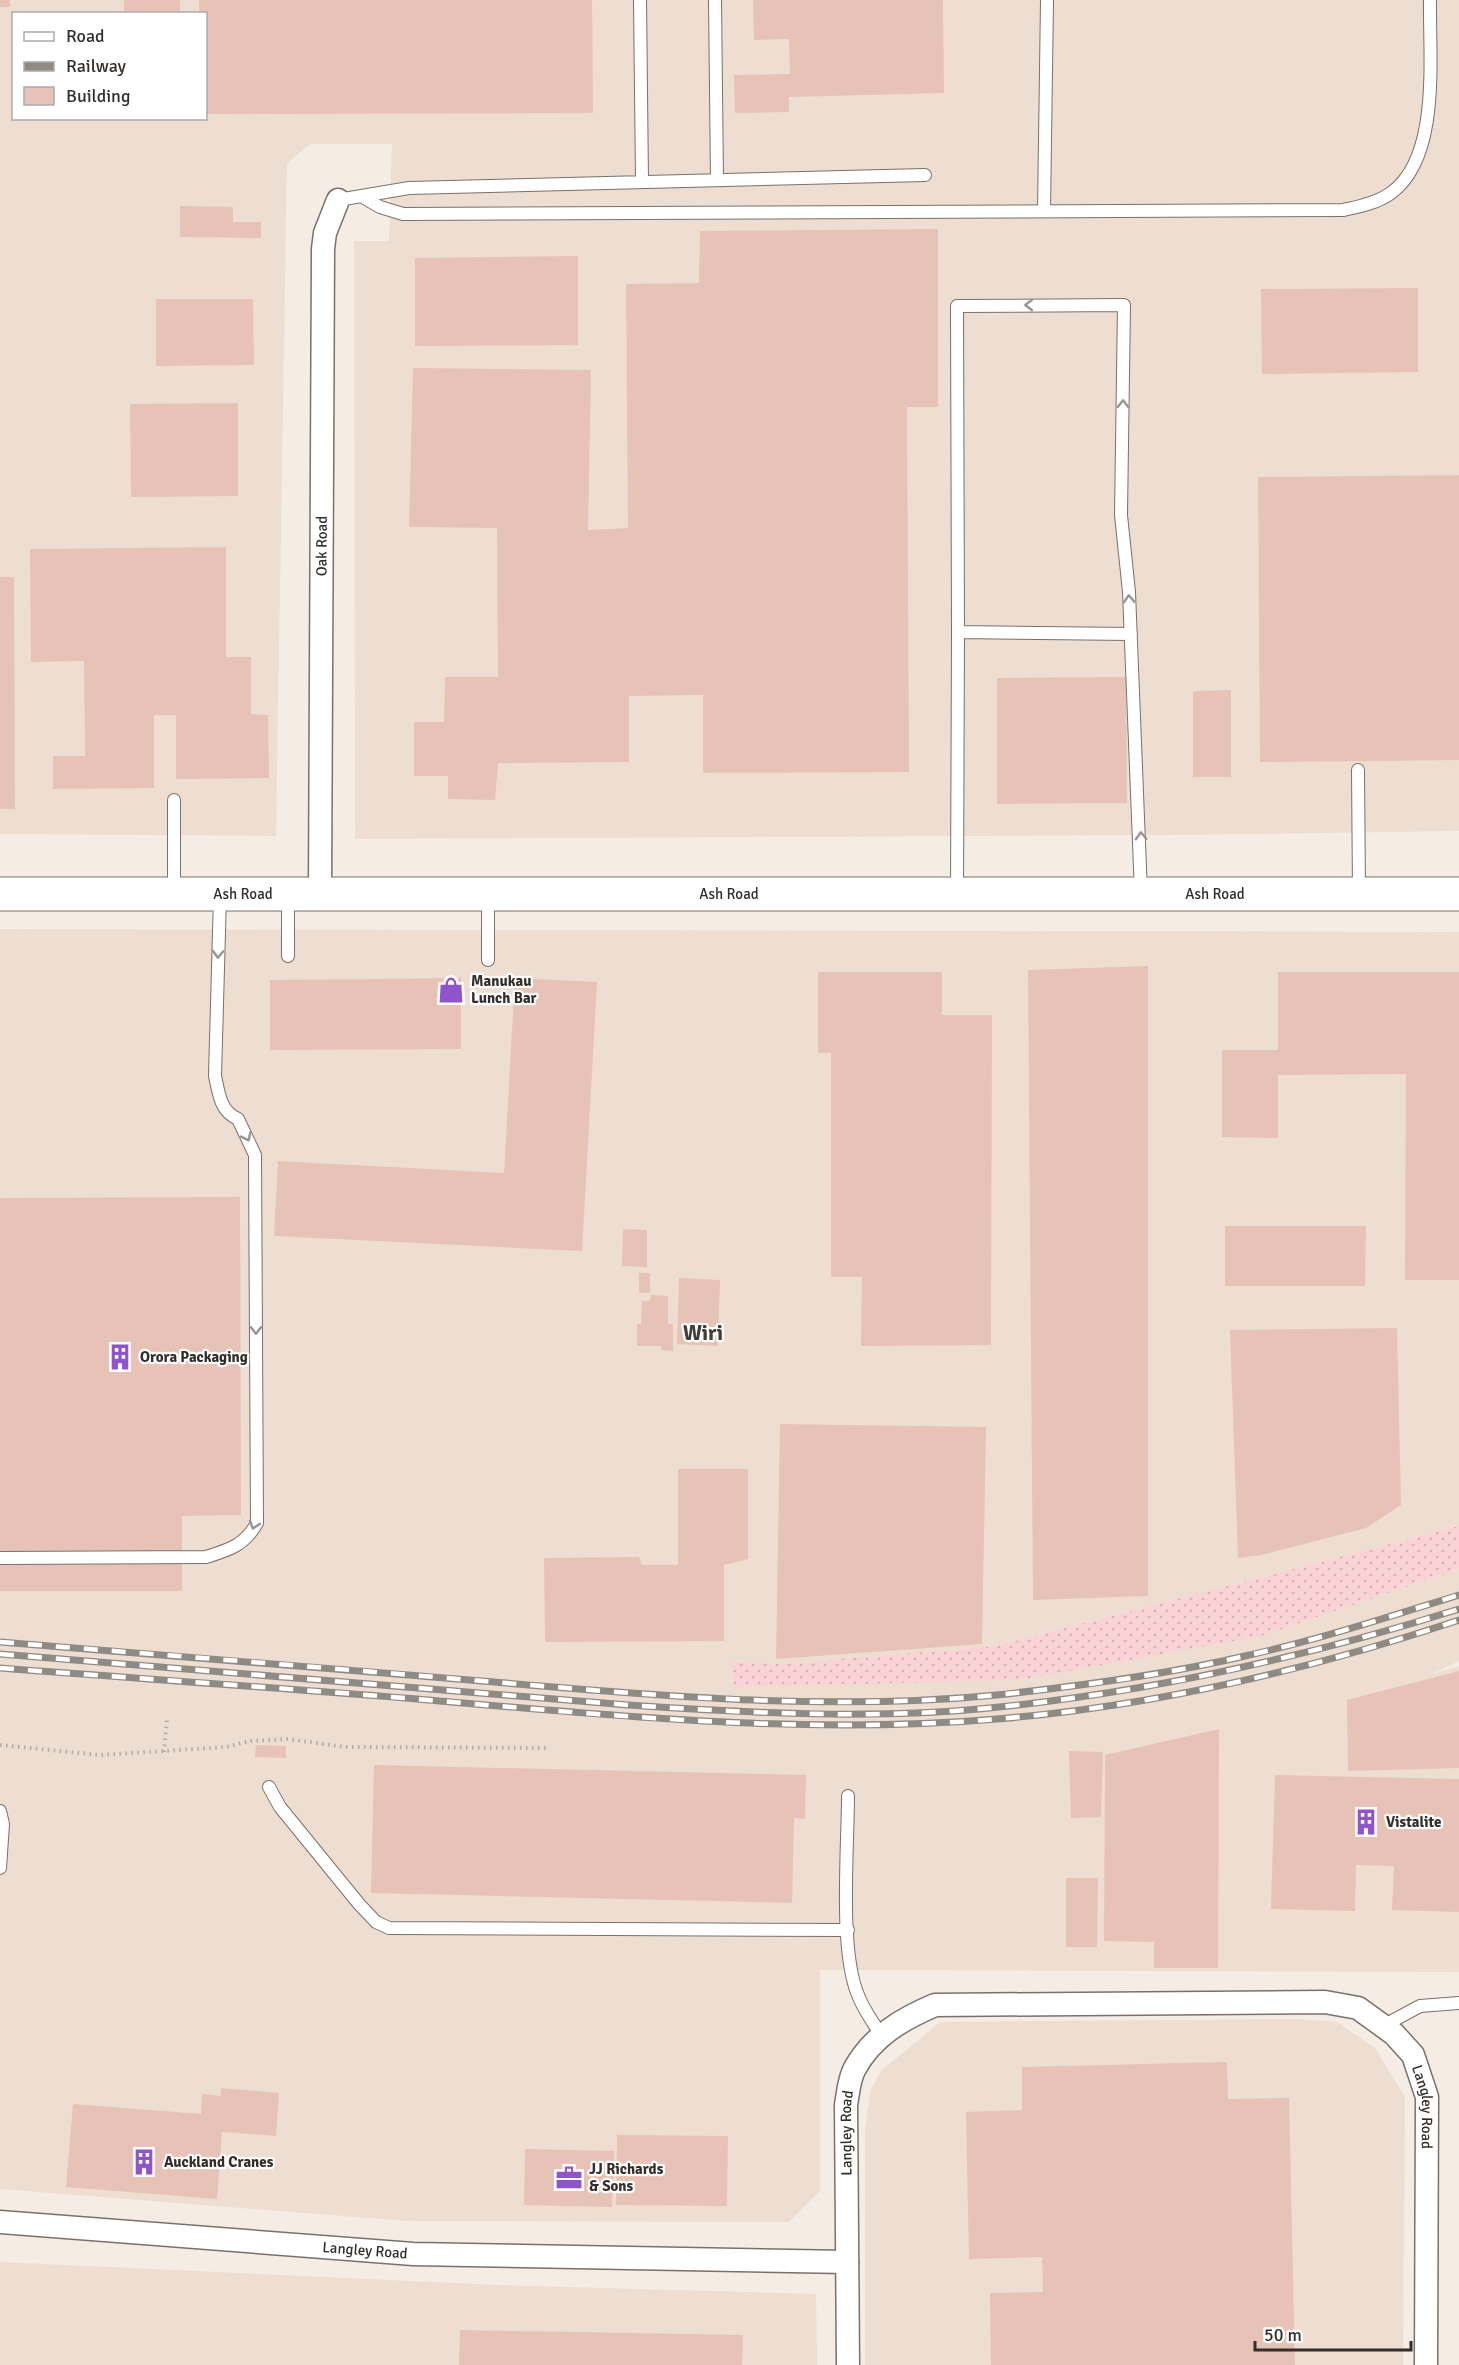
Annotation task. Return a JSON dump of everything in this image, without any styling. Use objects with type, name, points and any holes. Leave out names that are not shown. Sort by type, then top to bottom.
[{"type":"main road","name":"Ash Road","points":[[0,894],[1459,894]]},
{"type":"street","name":"Oak Road","points":[[304,894],[323,249],[325,233],[338,200]]},
{"type":"street","name":"Langley Road","points":[[0,2222],[413,2254],[847,2262],[846,2105],[854,2069],[881,2035],[904,2018],[935,2005],[1325,2002],[1358,2008],[1383,2026],[1413,2055],[1427,2097],[1426,2365]]},
{"type":"street","points":[[847,2262],[848,2365]]},
{"type":"lane","points":[[640,0],[642,180]]},
{"type":"lane","points":[[715,0],[717,179]]},
{"type":"lane","points":[[1044,211],[1047,0]]},
{"type":"lane","points":[[361,196],[380,207],[403,214],[1343,210],[1363,206],[1390,194],[1411,173],[1424,135],[1428,101],[1430,0]]},
{"type":"lane","points":[[338,200],[410,188],[642,180],[925,175]]},
{"type":"lane","points":[[957,895],[957,306],[1124,305],[1121,515],[1131,634],[1141,894]]},
{"type":"lane","points":[[958,632],[1131,634]]},
{"type":"lane","points":[[1358,770],[1359,894]]},
{"type":"lane","points":[[174,800],[174,895]]},
{"type":"lane","points":[[288,957],[304,894]]},
{"type":"lane","points":[[0,1558],[206,1557],[235,1549],[251,1535],[257,1523],[255,1155],[238,1119],[228,1114],[221,1103],[215,1076],[220,895]]},
{"type":"lane","points":[[488,895],[488,960]]},
{"type":"lane","points":[[269,1787],[280,1807],[359,1904],[376,1922],[389,1928],[848,1930]]},
{"type":"lane","points":[[848,1796],[848,1930],[852,1978],[858,1996],[881,2035]]},
{"type":"lane","points":[[0,1811],[3,1824],[0,1868]]},
{"type":"lane","points":[[1383,2026],[1420,2006],[1459,2003]]},
{"type":"path","points":[[164,1752],[167,1719]]},
{"type":"path","points":[[0,1745],[100,1755],[164,1752],[288,1739],[345,1747],[548,1748]]},
{"type":"shaded area","points":[[0,0],[1459,0],[1459,831],[1176,835],[355,839],[354,241],[389,241],[392,144],[310,144],[287,163],[276,836],[0,834]]},
{"type":"shaded area","points":[[0,929],[1459,932],[1459,1526],[996,1646],[780,1664],[730,1661],[734,1686],[1261,1636],[1459,1569],[1459,1661],[1430,1675],[1459,1666],[1459,1972],[820,1970],[820,2191],[789,2222],[407,2221],[0,2189]]},
{"type":"shaded area","points":[[1459,1526],[1459,1569],[1261,1636],[1019,1680],[734,1687],[730,1661],[780,1664],[996,1646]]},
{"type":"shaded area","points":[[1299,2019],[1337,2022],[1375,2048],[1405,2097],[1403,2365],[865,2365],[865,2129],[871,2089],[882,2070],[940,2022]]},
{"type":"shaded area","points":[[0,2262],[499,2285],[816,2294],[817,2365],[0,2365]]},
{"type":"building","points":[[0,0],[10,0],[10,7],[0,7]]},
{"type":"building","points":[[124,0],[180,0],[180,11],[124,11]]},
{"type":"building","points":[[199,0],[592,0],[593,113],[207,114],[207,12],[199,12]]},
{"type":"building","points":[[753,0],[943,0],[944,93],[789,97],[789,112],[735,113],[734,75],[790,74],[789,39],[754,40]]},
{"type":"building","points":[[180,206],[233,207],[233,222],[261,222],[261,238],[180,237]]},
{"type":"building","points":[[938,229],[938,407],[907,407],[909,772],[703,773],[703,695],[629,696],[629,762],[498,763],[495,800],[448,799],[448,776],[414,776],[414,722],[444,722],[445,677],[498,677],[497,528],[409,527],[413,368],[591,370],[588,530],[628,528],[626,284],[699,283],[700,231]]},
{"type":"building","points":[[578,256],[578,345],[415,346],[415,258]]},
{"type":"building","points":[[1418,288],[1418,372],[1262,374],[1261,289]]},
{"type":"building","points":[[156,299],[253,299],[254,365],[156,366]]},
{"type":"building","points":[[238,403],[238,496],[131,497],[130,404]]},
{"type":"building","points":[[1459,475],[1459,760],[1260,762],[1258,477]]},
{"type":"building","points":[[226,547],[226,657],[251,657],[251,714],[268,715],[269,778],[176,779],[176,715],[154,715],[154,788],[53,789],[53,756],[85,756],[84,661],[31,662],[30,549]]},
{"type":"building","points":[[0,577],[14,577],[15,809],[0,809]]},
{"type":"building","points":[[1126,677],[1127,803],[997,804],[997,678]]},
{"type":"building","points":[[1231,690],[1231,777],[1193,777],[1193,691]]},
{"type":"building","points":[[1148,966],[1148,1596],[1033,1600],[1028,970]]},
{"type":"building","points":[[818,972],[942,972],[942,1015],[992,1015],[991,1345],[861,1346],[862,1277],[831,1277],[831,1053],[818,1053]]},
{"type":"building","points":[[1278,972],[1459,972],[1459,1280],[1405,1280],[1406,1074],[1278,1075],[1278,1138],[1222,1137],[1222,1050],[1278,1050]]},
{"type":"building","points":[[461,978],[461,1049],[270,1050],[270,980]]},
{"type":"building","points":[[515,978],[597,982],[582,1251],[274,1236],[278,1161],[504,1173]]},
{"type":"building","name":"Orora Packaging","points":[[240,1197],[241,1515],[182,1516],[182,1591],[0,1591],[0,1198]]},
{"type":"building","points":[[1225,1226],[1366,1226],[1365,1286],[1225,1286]]},
{"type":"building","points":[[623,1229],[647,1230],[647,1267],[622,1266]]},
{"type":"building","points":[[639,1273],[650,1273],[650,1293],[639,1293]]},
{"type":"building","points":[[679,1278],[720,1280],[718,1346],[677,1344]]},
{"type":"building","points":[[651,1295],[668,1296],[668,1324],[673,1324],[673,1351],[661,1350],[661,1346],[637,1346],[637,1324],[641,1324],[642,1301],[650,1301]]},
{"type":"building","points":[[1397,1328],[1401,1505],[1366,1528],[1261,1555],[1238,1558],[1230,1330]]},
{"type":"building","points":[[780,1424],[986,1427],[982,1644],[776,1659]]},
{"type":"building","points":[[678,1469],[748,1469],[748,1559],[724,1565],[724,1641],[545,1642],[544,1558],[639,1557],[642,1565],[678,1565]]},
{"type":"building","name":"Vistalite","points":[[1459,1671],[1459,1768],[1348,1771],[1347,1700]]},
{"type":"building","points":[[1219,1729],[1218,1968],[1154,1968],[1154,1942],[1104,1941],[1105,1755]]},
{"type":"building","points":[[256,1745],[286,1746],[286,1758],[255,1757]]},
{"type":"building","points":[[1069,1751],[1103,1752],[1101,1817],[1071,1818]]},
{"type":"building","points":[[374,1765],[806,1775],[805,1819],[794,1818],[792,1903],[371,1893]]},
{"type":"building","name":"Vistalite","points":[[1275,1775],[1459,1779],[1459,1912],[1392,1910],[1394,1866],[1356,1865],[1355,1911],[1271,1909]]},
{"type":"building","points":[[1066,1878],[1098,1878],[1097,1947],[1066,1947]]},
{"type":"building","points":[[1227,2062],[1228,2099],[1289,2098],[1295,2365],[991,2365],[990,2293],[1043,2292],[1042,2257],[969,2259],[966,2112],[1022,2110],[1022,2067]]},
{"type":"building","name":"Auckland Cranes","points":[[221,2088],[279,2093],[276,2136],[222,2132],[217,2199],[66,2187],[73,2104],[201,2114],[202,2094],[221,2096]]},
{"type":"building","points":[[617,2135],[728,2136],[727,2206],[616,2205]]},
{"type":"building","name":"JJ Richards & Sons","points":[[525,2149],[614,2151],[612,2207],[524,2205]]},
{"type":"building","points":[[460,2330],[743,2335],[742,2365],[459,2365]]},
{"type":"railway","points":[[0,1642],[745,1700],[808,1702],[934,1700],[1091,1684],[1184,1669],[1299,1643],[1459,1595]]},
{"type":"railway","points":[[0,1654],[628,1705],[767,1713],[906,1713],[999,1707],[1116,1692],[1232,1670],[1346,1642],[1459,1609]]},
{"type":"railway","points":[[0,1668],[641,1717],[784,1724],[926,1723],[1056,1713],[1173,1695],[1289,1670],[1459,1620]]},
{"type":"place","name":"Manukau Lunch Bar","points":[[451,990]]},
{"type":"place","name":"Orora Packaging","points":[[120,1357]]},
{"type":"place","name":"Vistalite","points":[[1366,1822]]},
{"type":"place","name":"Auckland Cranes","points":[[144,2162]]},
{"type":"place","name":"JJ Richards & Sons","points":[[569,2178]]},
{"type":"district","name":"Wiri","points":[[703,1333]]}]
